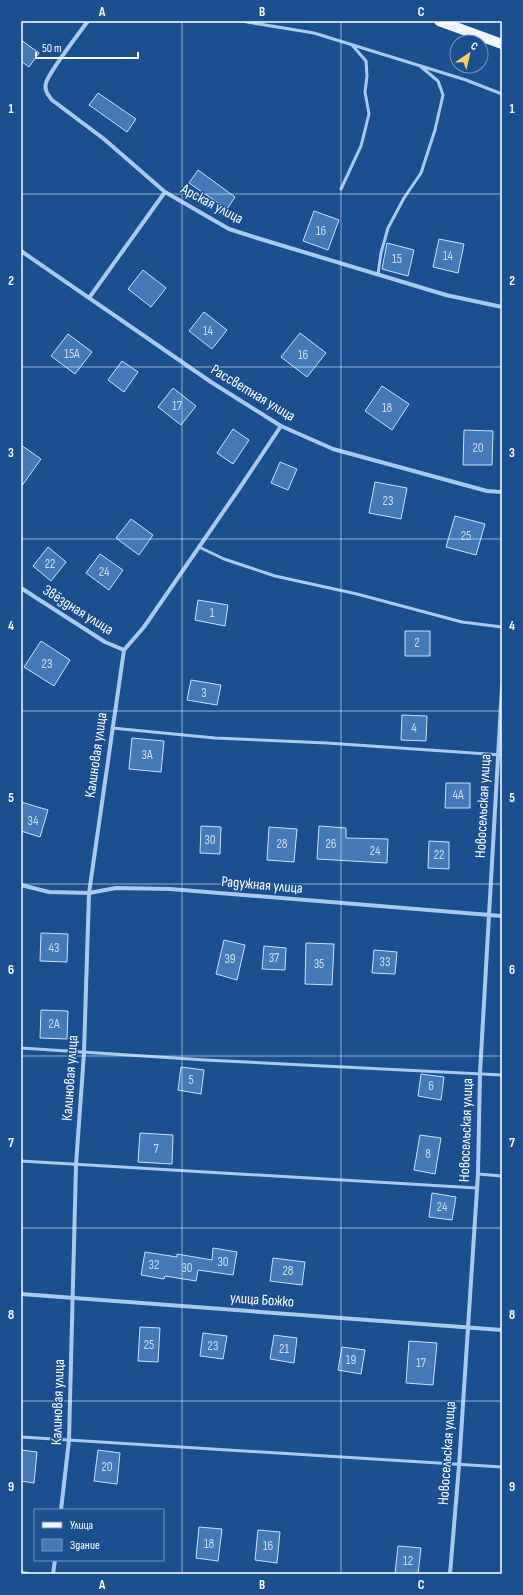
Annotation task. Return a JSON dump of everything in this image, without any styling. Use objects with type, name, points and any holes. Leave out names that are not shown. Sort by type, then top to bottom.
[{"type":"main road","points":[[439,21],[502,44]]},
{"type":"street","name":"Арская улица","points":[[88,21],[53,71],[46,83],[46,92],[52,100],[104,139],[165,192],[229,229],[446,295],[502,307]]},
{"type":"street","points":[[89,298],[165,192]]},
{"type":"street","name":"Рассветная улица","points":[[21,251],[211,382],[281,426],[333,449],[487,491],[502,492]]},
{"type":"street","points":[[124,650],[144,627],[281,426]]},
{"type":"street","name":"Звёздная улица","points":[[21,588],[105,642],[124,650]]},
{"type":"street","name":"Калиновая улица","points":[[61,1509],[69,1440],[76,1165],[84,1052],[89,894],[124,650]]},
{"type":"street","name":"Новосельская улица","points":[[450,1574],[459,1466],[478,1174],[480,1073],[500,755],[502,687]]},
{"type":"street","name":"Радужная улица","points":[[21,885],[49,892],[89,894],[116,888],[170,889],[502,916]]},
{"type":"street","name":"улица Божко","points":[[21,1294],[502,1330]]},
{"type":"street","points":[[53,1574],[55,1561]]},
{"type":"street","points":[[21,1573],[29,1574]]},
{"type":"lane","points":[[242,21],[314,33],[466,80],[502,94]]},
{"type":"lane","points":[[341,189],[361,146],[369,114],[365,92],[367,76],[366,61],[352,45]]},
{"type":"lane","points":[[378,274],[381,253],[388,228],[404,198],[422,173],[435,130],[443,95],[438,81],[419,65]]},
{"type":"lane","points":[[199,547],[224,559],[275,576],[357,594],[462,622],[502,627]]},
{"type":"lane","points":[[112,728],[214,738],[327,743],[500,755]]},
{"type":"lane","points":[[21,1048],[205,1060],[502,1075]]},
{"type":"lane","points":[[21,1161],[477,1188]]},
{"type":"lane","points":[[478,1174],[502,1176]]},
{"type":"lane","points":[[21,1437],[296,1454],[459,1466],[502,1467]]},
{"type":"building","points":[[21,40],[39,53],[29,67],[21,61]]},
{"type":"building","points":[[98,93],[136,119],[127,132],[89,105]]},
{"type":"building","points":[[198,170],[235,197],[227,209],[189,183]]},
{"type":"building","points":[[314,211],[339,220],[328,250],[303,241]]},
{"type":"building","points":[[439,239],[464,244],[458,273],[433,267]]},
{"type":"building","points":[[387,243],[414,250],[408,276],[382,269]]},
{"type":"building","points":[[143,270],[166,288],[151,307],[128,289]]},
{"type":"building","points":[[204,312],[227,330],[212,349],[189,331]]},
{"type":"building","points":[[300,333],[326,353],[307,377],[281,357]]},
{"type":"building","points":[[68,334],[92,352],[75,374],[51,356]]},
{"type":"building","points":[[122,361],[138,372],[124,392],[108,380]]},
{"type":"building","points":[[382,386],[409,404],[392,430],[365,411]]},
{"type":"building","points":[[173,388],[196,406],[181,425],[158,407]]},
{"type":"building","points":[[233,429],[249,440],[233,464],[217,453]]},
{"type":"building","points":[[464,430],[493,431],[492,465],[463,465]]},
{"type":"building","points":[[21,445],[41,459],[21,487]]},
{"type":"building","points":[[280,462],[297,469],[288,490],[271,483]]},
{"type":"building","points":[[375,482],[407,488],[401,519],[369,513]]},
{"type":"building","points":[[455,516],[485,524],[476,555],[446,547]]},
{"type":"building","points":[[131,519],[153,535],[139,555],[116,538]]},
{"type":"building","points":[[48,547],[66,562],[51,581],[33,566]]},
{"type":"building","points":[[100,554],[123,570],[109,590],[86,573]]},
{"type":"building","points":[[198,600],[228,605],[225,626],[195,620]]},
{"type":"building","points":[[405,631],[430,631],[430,656],[405,656]]},
{"type":"building","points":[[41,641],[70,660],[54,686],[24,667]]},
{"type":"building","points":[[191,680],[221,685],[217,705],[187,700]]},
{"type":"building","points":[[402,715],[427,716],[426,741],[401,740]]},
{"type":"building","points":[[132,738],[164,741],[161,772],[129,769]]},
{"type":"building","points":[[446,783],[470,783],[470,808],[445,808]]},
{"type":"building","points":[[21,802],[48,810],[40,837],[21,831]]},
{"type":"building","points":[[201,826],[221,827],[220,854],[200,853]]},
{"type":"building","points":[[319,826],[346,828],[346,838],[388,839],[387,863],[317,859]]},
{"type":"building","points":[[269,827],[297,829],[294,862],[267,860]]},
{"type":"building","points":[[429,841],[449,842],[449,869],[428,868]]},
{"type":"building","points":[[41,933],[68,934],[67,962],[40,961]]},
{"type":"building","points":[[224,940],[245,945],[237,980],[216,974]]},
{"type":"building","points":[[306,943],[334,944],[332,985],[305,984]]},
{"type":"building","points":[[264,946],[286,948],[285,970],[262,969]]},
{"type":"building","points":[[374,950],[397,952],[395,974],[372,973]]},
{"type":"building","points":[[41,1010],[68,1011],[67,1039],[40,1038]]},
{"type":"building","points":[[181,1067],[204,1070],[201,1094],[178,1090]]},
{"type":"building","points":[[421,1074],[444,1077],[441,1100],[418,1096]]},
{"type":"building","points":[[140,1133],[173,1135],[172,1164],[138,1162]]},
{"type":"building","points":[[420,1135],[441,1138],[435,1174],[414,1170]]},
{"type":"building","points":[[432,1193],[456,1197],[452,1220],[429,1217]]},
{"type":"building","points":[[213,1248],[237,1252],[233,1275],[198,1270],[196,1281],[165,1276],[164,1279],[141,1275],[145,1252],[177,1257],[177,1254],[212,1260]]},
{"type":"building","points":[[273,1258],[305,1262],[302,1285],[270,1281]]},
{"type":"building","points":[[140,1327],[160,1328],[158,1362],[138,1361]]},
{"type":"building","points":[[203,1333],[227,1336],[223,1359],[200,1356]]},
{"type":"building","points":[[274,1335],[297,1338],[294,1363],[270,1359]]},
{"type":"building","points":[[409,1341],[437,1343],[433,1385],[406,1383]]},
{"type":"building","points":[[342,1347],[365,1350],[361,1374],[338,1370]]},
{"type":"building","points":[[21,1450],[37,1452],[34,1483],[21,1481]]},
{"type":"building","points":[[98,1450],[120,1453],[117,1484],[94,1481]]},
{"type":"building","points":[[199,1527],[222,1529],[218,1561],[196,1558]]},
{"type":"building","points":[[258,1530],[280,1532],[277,1563],[255,1560]]},
{"type":"building","points":[[398,1546],[421,1548],[418,1574],[395,1574]]}]
